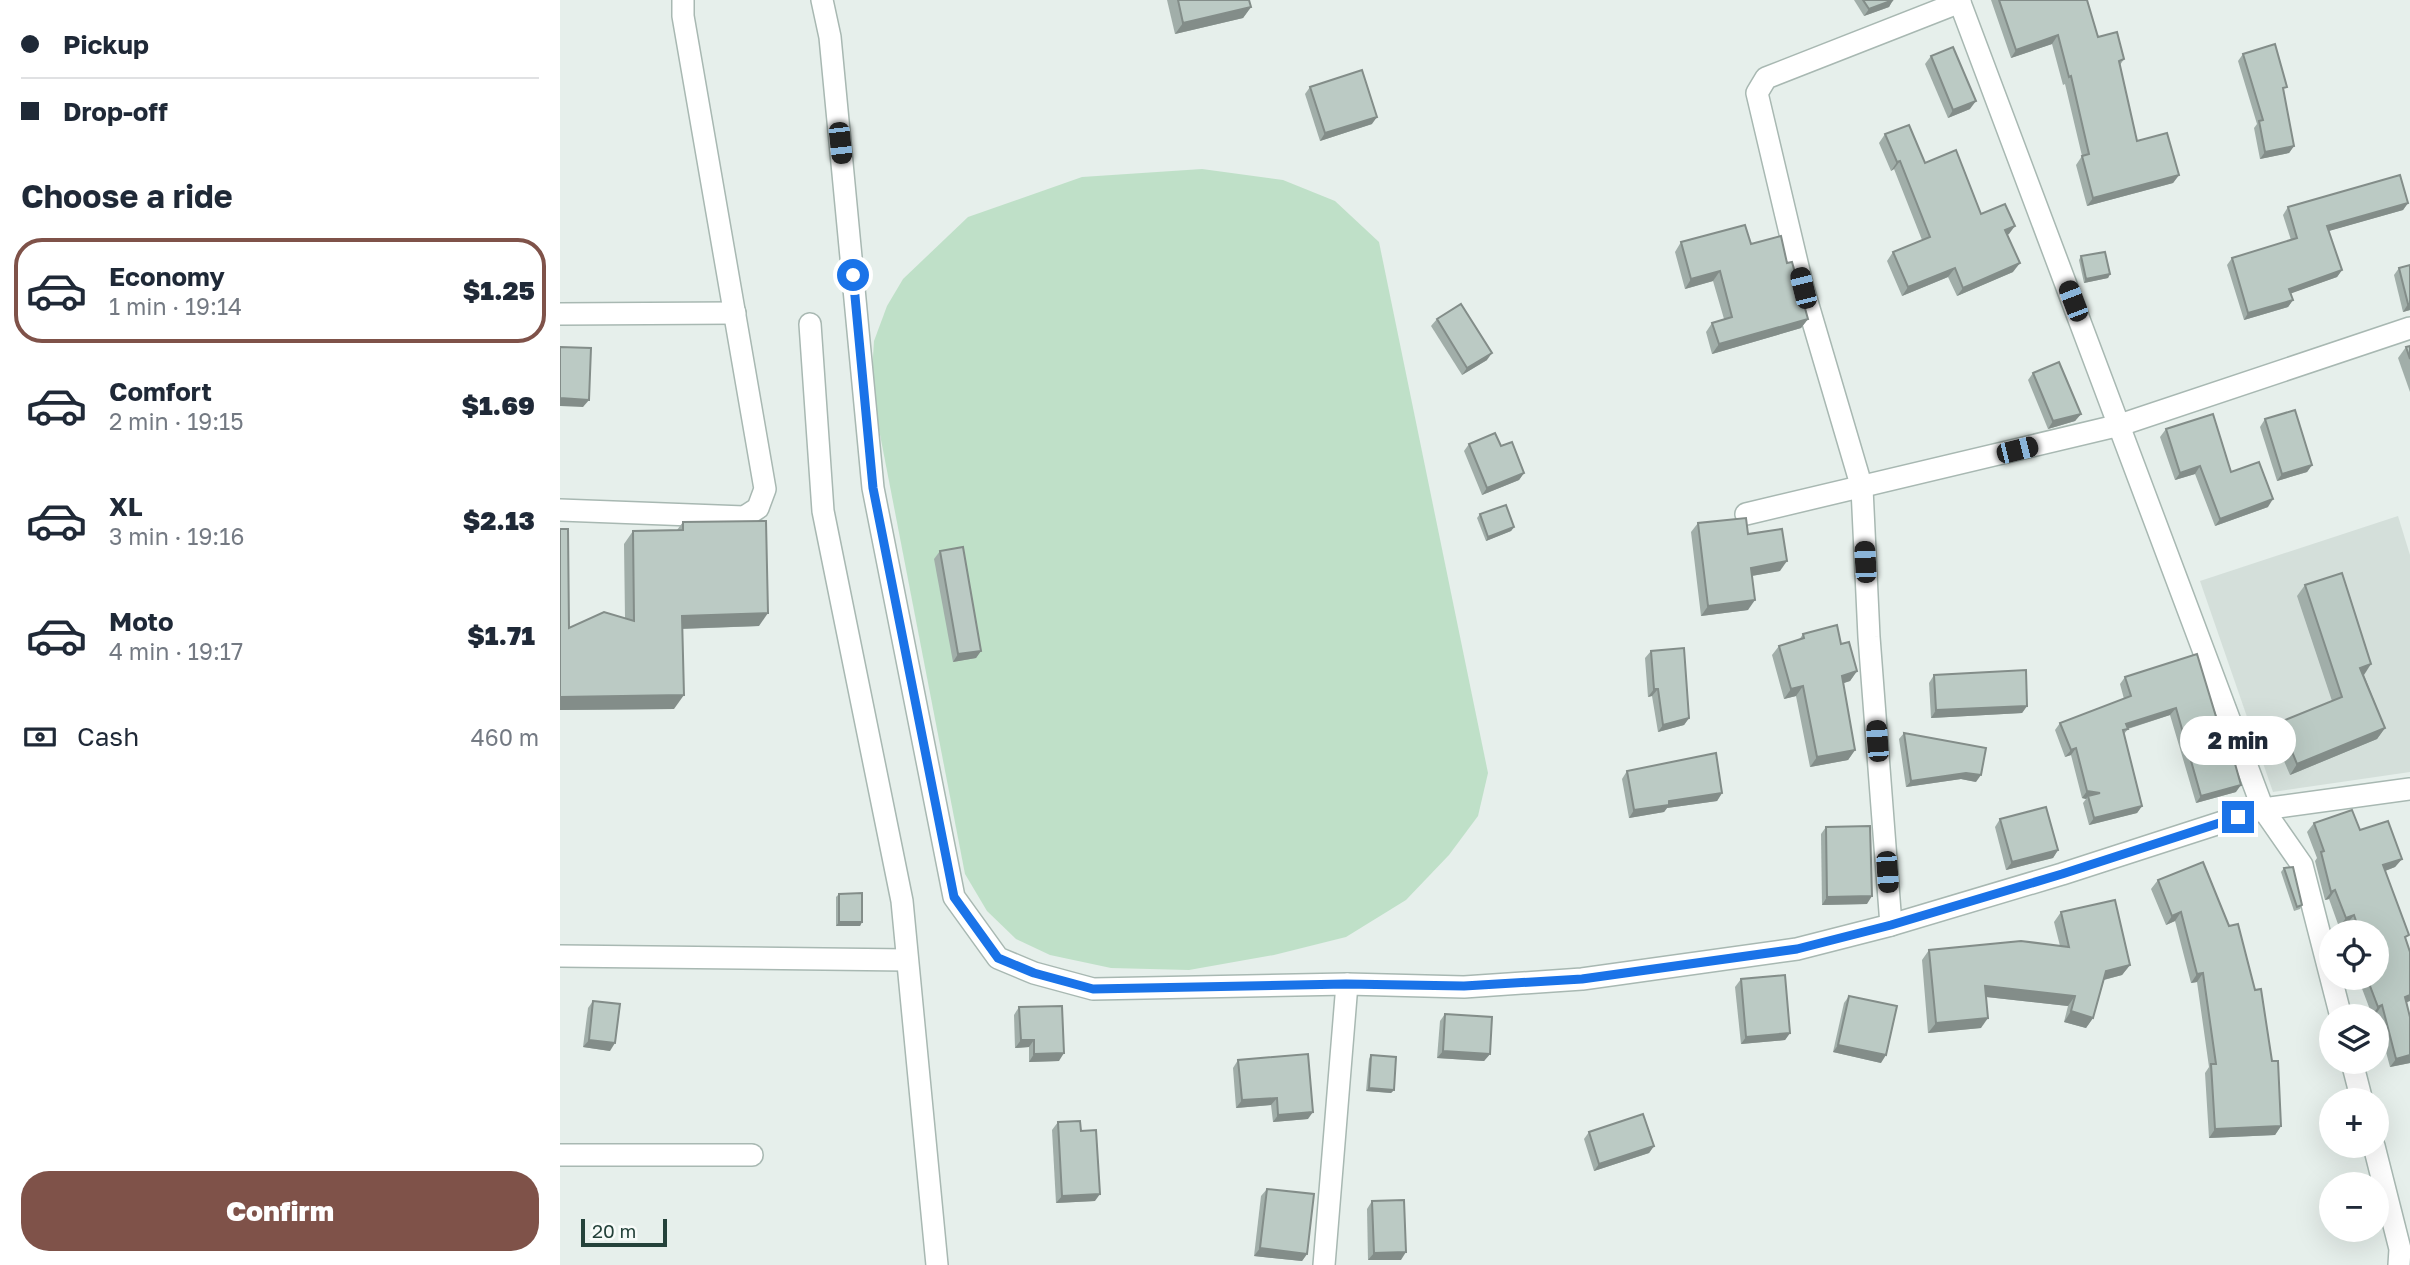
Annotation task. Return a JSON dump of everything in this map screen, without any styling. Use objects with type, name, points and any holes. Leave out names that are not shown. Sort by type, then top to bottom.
[{"type":"street","points":[[560,510],[744,517],[758,508],[765,489],[682,0]]},
{"type":"street","points":[[822,0],[830,37],[873,488],[954,897],[998,958],[1034,973],[1093,989],[1346,984],[1464,986],[1582,979],[1797,949],[1891,925],[2062,874],[2263,809],[2410,789]]},
{"type":"street","points":[[1891,925],[1869,637],[1862,488],[1803,288],[1757,93],[1766,78],[1960,1],[2263,809],[2302,865],[2338,1004]]},
{"type":"street","points":[[560,314],[735,313]]},
{"type":"street","points":[[810,324],[822,511],[902,901],[937,1265]]},
{"type":"street","points":[[1746,514],[2120,425],[2410,328]]},
{"type":"street","points":[[560,956],[907,960]]},
{"type":"street","points":[[1324,1265],[1346,984]]},
{"type":"street","points":[[560,1156],[752,1155]]},
{"type":"street","points":[[2377,1158],[2400,1249],[2399,1265]]},
{"type":"shaded area","points":[[2398,516],[2410,555],[2410,772],[2273,792],[2200,581]]},
{"type":"green space","points":[[1202,169],[1283,180],[1335,201],[1379,242],[1488,773],[1478,816],[1449,855],[1406,900],[1346,937],[1274,955],[1189,970],[1111,968],[1050,955],[1016,939],[987,911],[965,874],[871,388],[874,341],[887,306],[903,279],[968,217],[1082,177]]},
{"type":"building","points":[[1178,0],[1249,0],[1251,7],[1183,23]]},
{"type":"building","points":[[1863,0],[1893,0],[1869,9]]},
{"type":"building","points":[[1999,0],[2087,0],[2098,37],[2117,32],[2124,59],[2119,61],[2137,141],[2167,133],[2179,175],[2093,198],[2082,156],[2089,154],[2071,76],[2069,77],[2058,35],[2016,50]]},
{"type":"building","points":[[2275,44],[2287,87],[2283,88],[2294,146],[2265,152],[2259,121],[2263,120],[2243,54]]},
{"type":"building","points":[[1953,47],[1976,101],[1953,110],[1931,56]]},
{"type":"building","points":[[1362,70],[1377,117],[1325,133],[1310,87]]},
{"type":"building","points":[[1909,125],[1925,163],[1956,150],[1981,214],[2005,204],[2015,226],[2005,230],[2020,263],[1963,288],[1955,268],[1908,287],[1893,252],[1930,237],[1900,161],[1897,162],[1885,134]]},
{"type":"building","points":[[2400,175],[2408,203],[2327,226],[2342,270],[2289,289],[2293,300],[2248,313],[2232,258],[2297,238],[2288,207]]},
{"type":"building","points":[[1745,225],[1751,244],[1781,236],[1787,263],[1792,262],[1808,319],[1719,344],[1712,323],[1732,317],[1720,271],[1691,279],[1681,242]]},
{"type":"building","points":[[2105,252],[2110,274],[2086,279],[2081,256]]},
{"type":"building","points":[[2410,265],[2410,304],[2408,304],[2399,268]]},
{"type":"building","points":[[1461,304],[1492,353],[1467,368],[1437,319]]},
{"type":"building","points":[[560,347],[591,348],[589,400],[560,398]]},
{"type":"building","points":[[2059,362],[2081,414],[2053,421],[2033,373]]},
{"type":"building","points":[[2295,410],[2312,465],[2282,474],[2265,419]]},
{"type":"building","points":[[2213,414],[2231,472],[2259,462],[2273,499],[2220,519],[2200,466],[2180,473],[2166,429]]},
{"type":"building","points":[[1495,433],[1501,446],[1512,442],[1524,473],[1487,488],[1469,444]]},
{"type":"building","points":[[1506,505],[1514,527],[1488,537],[1480,514]]},
{"type":"building","points":[[1746,518],[1748,534],[1782,529],[1787,561],[1751,568],[1755,600],[1708,606],[1698,523]]},
{"type":"building","points":[[766,521],[768,613],[682,616],[684,695],[560,697],[560,529],[568,529],[569,628],[604,612],[634,621],[633,531],[683,530],[683,522]]},
{"type":"building","points":[[963,547],[981,651],[958,654],[940,551]]},
{"type":"building","points":[[2342,573],[2371,664],[2360,668],[2385,728],[2297,764],[2280,722],[2342,697],[2305,585]]},
{"type":"building","points":[[1837,625],[1841,644],[1849,642],[1857,671],[1842,676],[1855,750],[1817,757],[1803,686],[1791,689],[1779,646],[1804,638],[1803,634]]},
{"type":"building","points":[[1684,648],[1689,718],[1663,725],[1658,689],[1654,689],[1651,651]]},
{"type":"building","points":[[2197,654],[2221,733],[2226,732],[2241,785],[2201,796],[2176,708],[2126,724],[2128,729],[2123,730],[2142,806],[2094,818],[2088,796],[2100,793],[2087,791],[2076,748],[2071,750],[2060,723],[2131,696],[2125,677]]},
{"type":"building","points":[[2026,670],[2027,706],[1936,710],[1934,675]]},
{"type":"building","points":[[1904,733],[1986,748],[1981,775],[1966,773],[1911,781]]},
{"type":"building","points":[[1716,753],[1722,793],[1669,801],[1669,805],[1634,810],[1627,771]]},
{"type":"building","points":[[2046,807],[2058,850],[2012,862],[2000,819]]},
{"type":"building","points":[[2352,810],[2360,830],[2388,821],[2402,859],[2383,865],[2409,935],[2405,937],[2410,952],[2410,995],[2405,997],[2410,1017],[2410,1055],[2396,1059],[2389,1032],[2389,1004],[2377,1004],[2372,990],[2389,990],[2389,920],[2356,920],[2354,915],[2346,918],[2335,890],[2331,892],[2321,852],[2324,851],[2314,823]]},
{"type":"building","points":[[1870,826],[1872,896],[1827,897],[1826,827]]},
{"type":"building","points":[[2203,862],[2229,926],[2238,924],[2255,990],[2261,989],[2272,1061],[2278,1061],[2281,1126],[2215,1129],[2211,1064],[2216,1064],[2203,973],[2197,974],[2181,912],[2172,916],[2158,880]]},
{"type":"building","points":[[2293,867],[2302,905],[2297,907],[2284,868]]},
{"type":"building","points":[[862,893],[862,922],[839,922],[839,894]]},
{"type":"building","points":[[2115,900],[2130,965],[2106,971],[2093,1018],[2071,1011],[2075,996],[1985,986],[1988,1018],[1936,1023],[1929,950],[2021,941],[2069,947],[2061,912]]},
{"type":"building","points":[[1785,975],[1790,1033],[1746,1037],[1741,979]]},
{"type":"building","points":[[1849,996],[1897,1006],[1886,1055],[1838,1045]]},
{"type":"building","points":[[593,1001],[620,1004],[615,1043],[589,1040]]},
{"type":"building","points":[[1062,1006],[1064,1053],[1034,1054],[1034,1040],[1021,1040],[1019,1007]]},
{"type":"building","points":[[1445,1014],[1492,1017],[1490,1054],[1443,1051]]},
{"type":"building","points":[[1308,1054],[1313,1112],[1278,1115],[1277,1098],[1242,1100],[1238,1060]]},
{"type":"building","points":[[1371,1055],[1396,1057],[1394,1090],[1369,1088]]},
{"type":"building","points":[[1643,1114],[1654,1146],[1599,1164],[1589,1132]]},
{"type":"building","points":[[1080,1121],[1081,1131],[1096,1130],[1100,1194],[1062,1196],[1058,1122]]},
{"type":"building","points":[[1267,1189],[1314,1194],[1307,1254],[1260,1248]]},
{"type":"building","points":[[1404,1200],[1406,1252],[1374,1253],[1372,1201]]},
{"type":"route","points":[[853,275],[873,488],[954,897],[998,958],[1034,973],[1093,989],[1346,984],[1464,986],[1582,979],[1797,949],[1891,925],[2062,874],[2238,817]]}]
